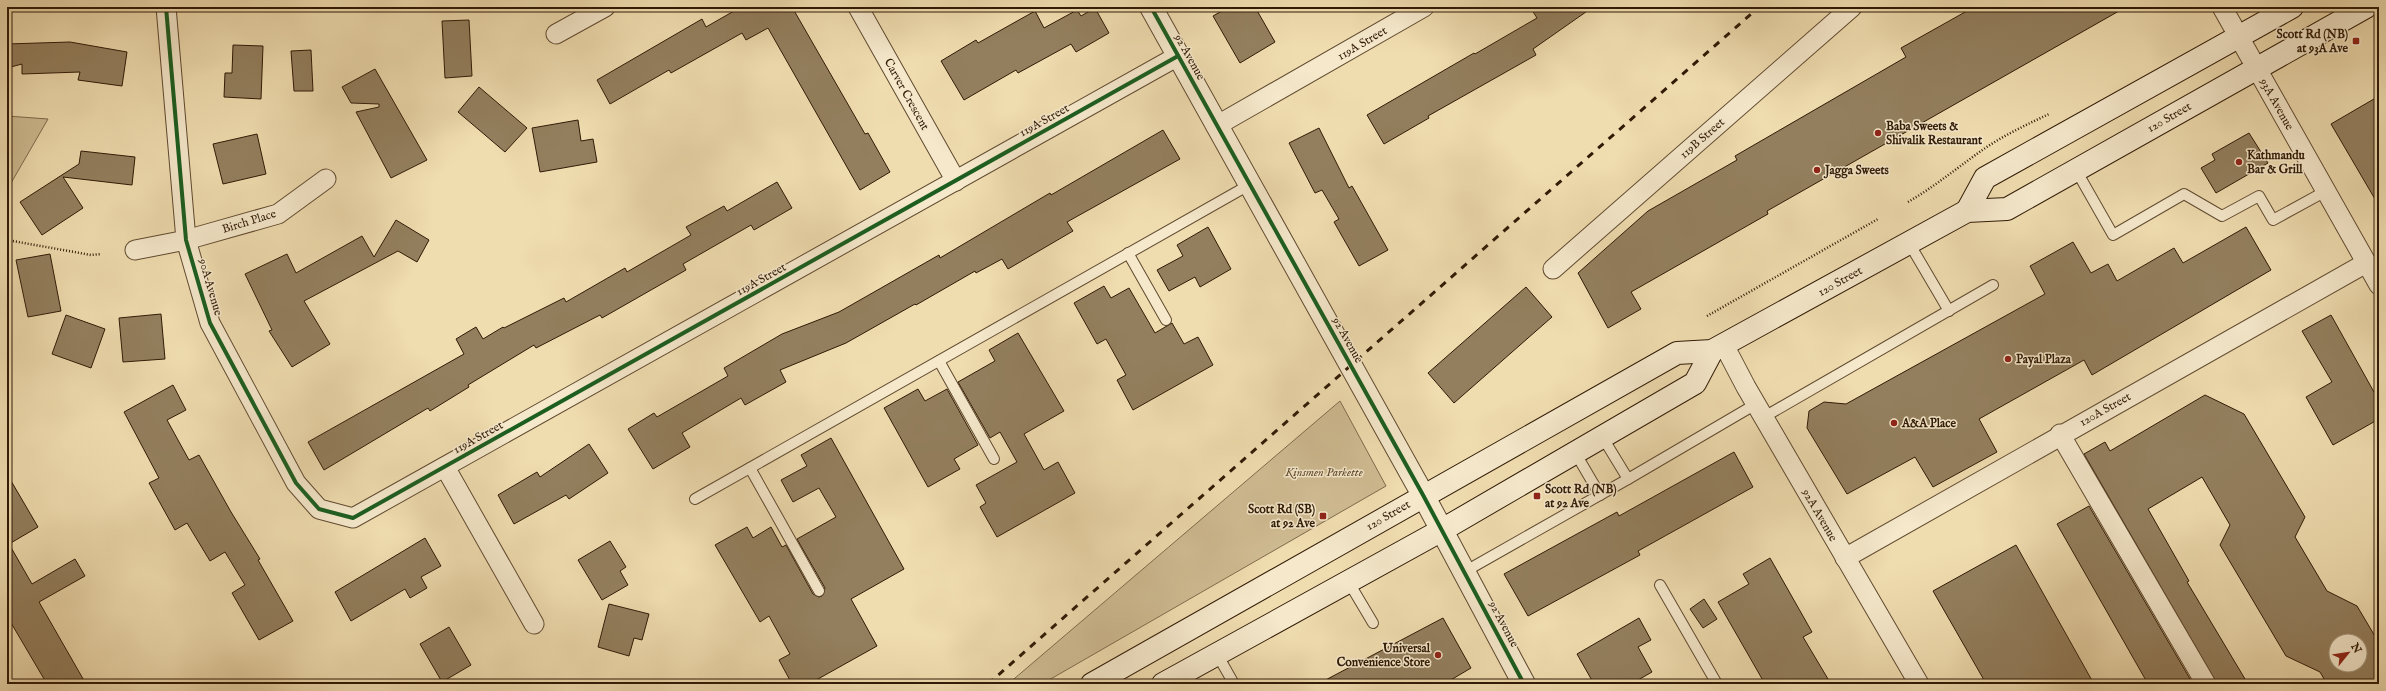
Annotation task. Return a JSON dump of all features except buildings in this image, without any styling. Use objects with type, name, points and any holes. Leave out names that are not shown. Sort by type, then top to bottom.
[{"type":"main road","name":"92 Avenue","points":[[1151,7],[1423,495],[1524,684]]},
{"type":"main road","points":[[1967,211],[1985,178],[2292,7]]},
{"type":"main road","name":"120 Street","points":[[1092,684],[1423,495],[1677,353],[1718,348],[1967,211],[2007,209],[2215,90],[2257,69],[2366,7]]},
{"type":"main road","points":[[1163,684],[1442,530],[1576,454],[1695,383],[1718,348]]},
{"type":"street","name":"90A Avenue","points":[[166,7],[186,240],[210,323],[296,483],[319,509],[354,518]]},
{"type":"street","points":[[556,34],[604,7]]},
{"type":"street","name":"Carver Crescent","points":[[858,7],[956,181]]},
{"type":"street","name":"119A Street","points":[[1216,126],[1424,7]]},
{"type":"street","name":"119B Street","points":[[1553,269],[1852,7]]},
{"type":"street","name":"93A Avenue","points":[[2222,7],[2379,285]]},
{"type":"street","name":"119A Street","points":[[354,518],[1178,56]]},
{"type":"street","name":"Birch Place","points":[[186,240],[278,214],[326,179]]},
{"type":"street","points":[[135,250],[186,240]]},
{"type":"street","name":"120A Street","points":[[1845,558],[2060,434],[2366,263]]},
{"type":"street","name":"92A Avenue","points":[[1718,348],[1760,411],[1919,684]]},
{"type":"street","points":[[2060,434],[2206,684]]},
{"type":"street","name":"119A Street","points":[[445,467],[534,624]]},
{"type":"lane","points":[[2076,170],[2113,235],[2184,194],[2222,216],[2259,196],[2273,220],[2326,191]]},
{"type":"lane","points":[[696,499],[1249,185]]},
{"type":"lane","points":[[1909,243],[1949,311]]},
{"type":"lane","points":[[1128,253],[1166,320]]},
{"type":"lane","points":[[1464,572],[1628,479],[1949,311],[1993,285]]},
{"type":"lane","points":[[939,361],[994,459]]},
{"type":"lane","points":[[1603,438],[1628,479]]},
{"type":"lane","points":[[1576,454],[1600,495]]},
{"type":"lane","points":[[750,468],[819,591]]},
{"type":"lane","points":[[1348,581],[1373,623]]},
{"type":"lane","points":[[1660,585],[1718,684]]},
{"type":"lane","points":[[1217,654],[1234,684]]},
{"type":"path","points":[[1707,316],[1878,219]]},
{"type":"path","points":[[7,240],[91,255],[101,254]]},
{"type":"green space","points":[[7,116],[48,119],[7,190]]},
{"type":"green space","name":"Kinsmen Parkette","points":[[1340,401],[1386,486],[1042,684],[1008,684]]},
{"type":"railway","points":[[988,684],[1759,7]]},
{"type":"cycle path","points":[[166,7],[186,240],[210,323],[296,483],[319,509],[353,518],[1178,56]]},
{"type":"cycle path","points":[[1151,7],[1423,495],[1524,684]]},
{"type":"place","name":"Scott Rd (NB) at 93A Ave","points":[[2356,41]]},
{"type":"place","name":"Baba Sweets & Shivalik Restaurant","points":[[1878,133]]},
{"type":"place","name":"Kathmandu Bar & Grill","points":[[2239,162]]},
{"type":"place","name":"Jagga Sweets","points":[[1817,170]]},
{"type":"place","name":"Payal Plaza","points":[[2008,359]]},
{"type":"place","name":"A&A Place","points":[[1894,423]]},
{"type":"place","name":"Scott Rd (NB) at 92 Ave","points":[[1537,496]]},
{"type":"place","name":"Scott Rd (SB) at 92 Ave","points":[[1323,516]]},
{"type":"place","name":"Universal Convenience Store","points":[[1438,655]]}]
